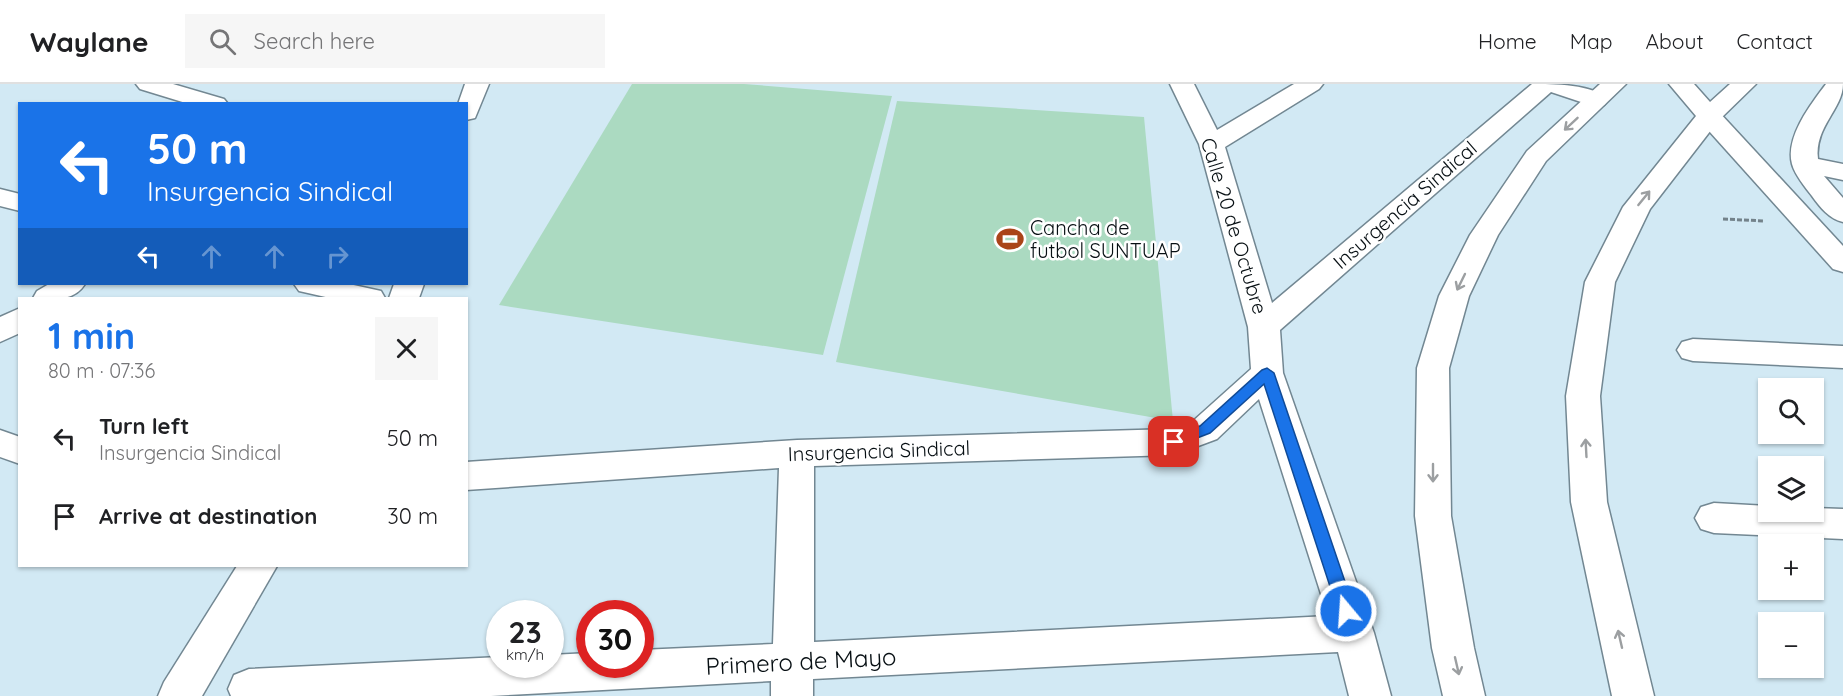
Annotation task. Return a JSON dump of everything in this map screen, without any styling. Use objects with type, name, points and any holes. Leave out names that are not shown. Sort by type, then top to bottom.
[{"type":"street","points":[[148,84],[209,102]]},
{"type":"street","points":[[468,107],[477,84]]},
{"type":"street","name":"Calle 20 de Octubre","points":[[1182,84],[1212,144],[1264,327],[1267,373],[1353,633],[1370,696]]},
{"type":"street","points":[[1212,144],[1311,84]]},
{"type":"street","name":"Insurgencia Sindical","points":[[1264,327],[1546,84]]},
{"type":"street","points":[[1550,84],[1605,92]]},
{"type":"street","points":[[1681,84],[1843,262]]},
{"type":"street","points":[[1633,696],[1589,502],[1583,396],[1600,282],[1637,207],[1732,88]]},
{"type":"street","points":[[1464,696],[1453,648],[1433,516],[1433,368],[1454,296],[1484,236],[1536,156],[1605,92]]},
{"type":"street","points":[[1836,94],[1806,140],[1805,164],[1825,196],[1843,214]]},
{"type":"street","points":[[1805,164],[1843,172]]},
{"type":"street","points":[[0,197],[18,202]]},
{"type":"street","points":[[50,297],[68,285]]},
{"type":"street","points":[[313,285],[366,297]]},
{"type":"street","points":[[0,331],[18,319]]},
{"type":"street","points":[[1693,350],[1843,357]]},
{"type":"street","name":"Insurgencia Sindical","points":[[468,476],[797,453],[1174,442],[1205,430],[1267,373]]},
{"type":"street","points":[[0,443],[18,450]]},
{"type":"street","points":[[792,679],[797,453]]},
{"type":"street","points":[[1714,518],[1843,524]]},
{"type":"street","points":[[179,696],[257,567]]},
{"type":"street","name":"Primero de Mayo","points":[[249,689],[792,679],[1353,633]]},
{"type":"green space","points":[[632,84],[744,84],[892,96],[823,355],[499,305]]},
{"type":"green space","name":"Cancha de futbol SUNTUAP","points":[[897,101],[1144,117],[1173,421],[836,362]]},
{"type":"place","name":"Cancha de futbol SUNTUAP","points":[[1010,239]]},
{"type":"route","points":[[1174,442],[1205,430],[1267,373],[1346,611]]}]
